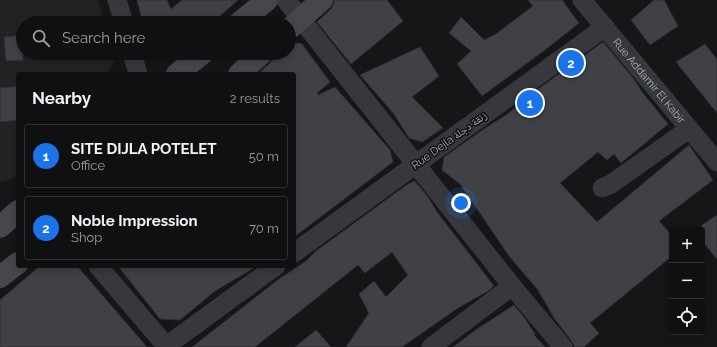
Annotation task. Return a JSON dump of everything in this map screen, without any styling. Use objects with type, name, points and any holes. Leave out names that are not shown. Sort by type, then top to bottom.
[{"type":"main road","points":[[247,16],[266,0]]},
{"type":"main road","points":[[296,23],[322,0]]},
{"type":"main road","points":[[180,72],[195,60]]},
{"type":"main road","points":[[241,72],[254,60]]},
{"type":"main road","points":[[0,227],[16,213]]},
{"type":"main road","points":[[0,277],[16,264]]},
{"type":"street","points":[[117,0],[122,16]]},
{"type":"street","points":[[286,0],[292,16]]},
{"type":"street","name":"Rue Addamir El Kabir","points":[[582,0],[717,162]]},
{"type":"street","points":[[296,25],[417,164],[512,286],[563,347]]},
{"type":"street","name":"Rue Dejla زنقة دجلة","points":[[296,252],[605,28]]},
{"type":"street","points":[[134,60],[137,72]]},
{"type":"street","points":[[602,188],[611,184],[690,129]]},
{"type":"street","points":[[100,268],[166,347],[273,268]]},
{"type":"street","points":[[431,347],[512,286]]},
{"type":"shaded area","points":[[0,0],[98,0],[102,16],[16,16],[16,60],[115,60],[108,72],[16,72],[16,176],[9,180],[0,182]]},
{"type":"building","points":[[137,0],[167,0],[171,9],[182,0],[238,0],[220,16],[141,16]]},
{"type":"building","points":[[334,0],[387,0],[403,21],[351,64],[317,22],[331,9],[334,4]]},
{"type":"building","points":[[528,0],[562,0],[579,23],[482,96],[457,64],[471,51],[449,33],[461,17],[484,40],[496,34],[533,6]]},
{"type":"building","points":[[654,0],[664,0],[678,26],[650,45],[631,20]]},
{"type":"building","points":[[16,36],[16,60],[23,60],[6,61],[4,37]]},
{"type":"building","points":[[603,42],[634,79],[642,92],[668,124],[621,163],[614,154],[607,160],[598,152],[560,183],[597,222],[689,145],[713,180],[659,221],[669,232],[669,258],[590,323],[599,333],[584,347],[575,347],[554,318],[538,290],[509,256],[460,184],[442,170],[444,157],[509,113],[534,92]]},
{"type":"building","points":[[296,43],[302,44],[330,82],[317,93],[318,95],[335,87],[390,150],[393,162],[296,235],[296,72],[260,72],[272,60],[296,60]]},
{"type":"building","points":[[705,44],[717,59],[717,113],[676,62]]},
{"type":"building","points":[[420,47],[439,76],[412,97],[443,128],[422,142],[409,138],[394,114],[360,75]]},
{"type":"building","points":[[16,86],[16,120],[0,122],[0,88]]},
{"type":"building","points":[[415,181],[428,197],[437,212],[494,286],[488,291],[458,308],[402,347],[346,347],[369,313],[359,294],[374,281],[386,297],[408,275],[392,252],[365,273],[358,265],[255,347],[192,347],[279,279],[306,261],[316,251],[408,184]]},
{"type":"building","points":[[717,215],[717,259],[705,245],[705,227],[702,227],[702,225]]},
{"type":"building","points":[[38,268],[79,268],[147,347],[0,347],[0,300]]},
{"type":"building","points":[[120,268],[254,268],[215,291],[180,320],[160,319]]},
{"type":"building","points":[[514,305],[526,320],[535,334],[534,335],[545,347],[453,347],[477,329]]},
{"type":"building","points":[[316,330],[331,347],[295,347]]},
{"type":"place","name":"Noble Impression","points":[[571,63]]},
{"type":"place","name":"SITE DIJLA POTELET","points":[[530,103]]}]
